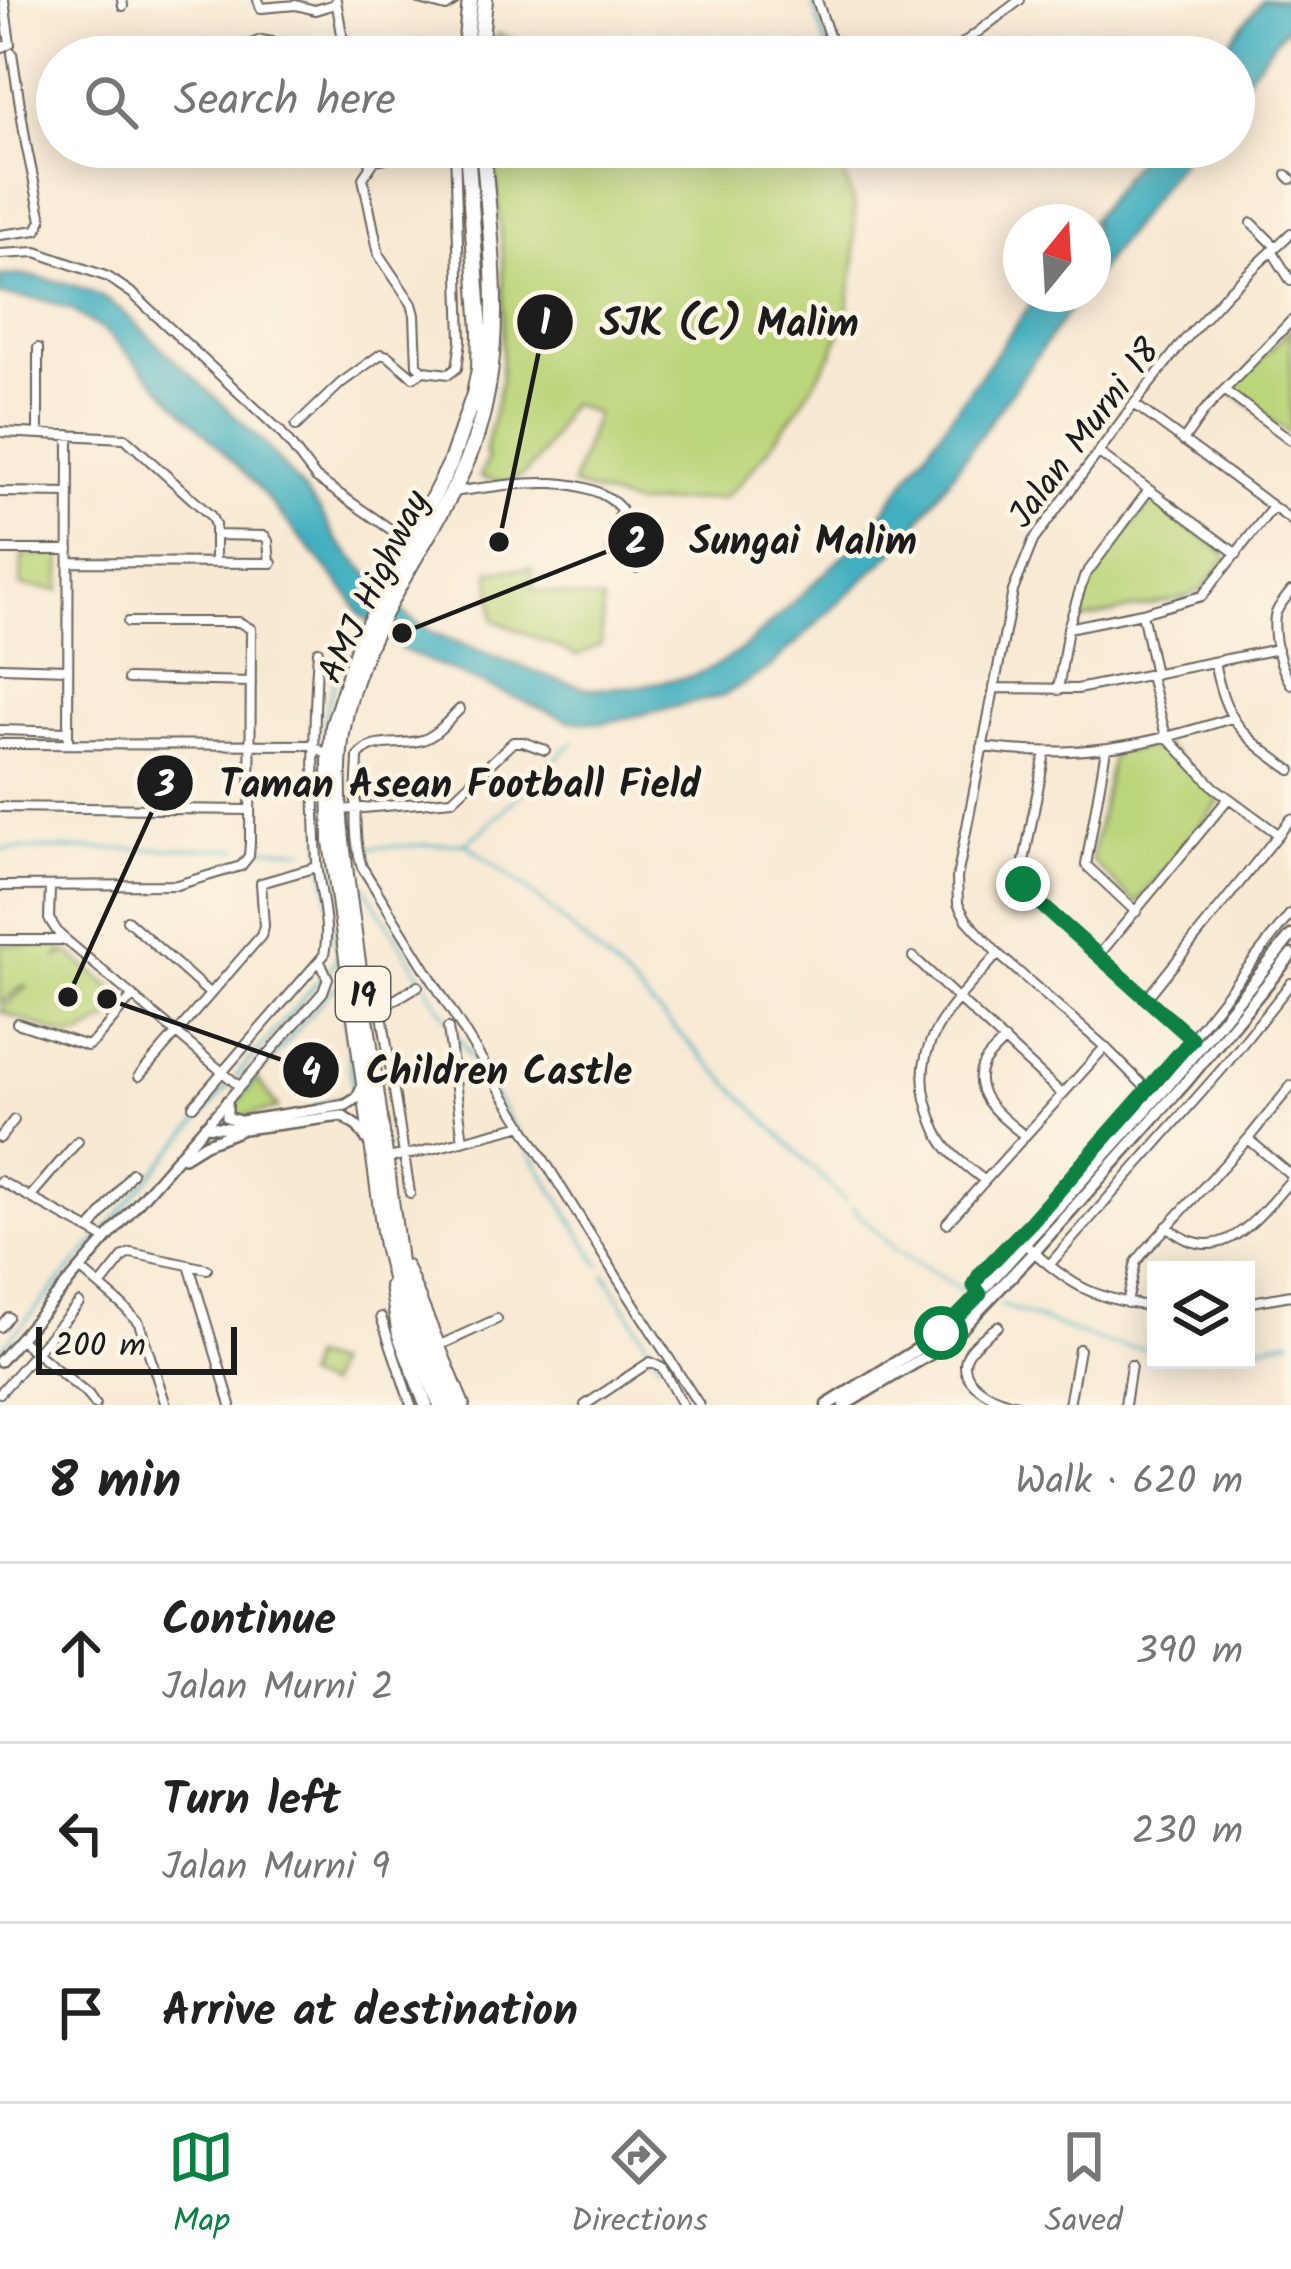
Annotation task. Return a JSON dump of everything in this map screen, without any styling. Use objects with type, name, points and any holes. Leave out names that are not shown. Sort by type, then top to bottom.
[{"type":"highway","points":[[466,36],[470,0]]},
{"type":"highway","points":[[481,36],[485,0]]},
{"type":"highway","name":"AMJ Highway","points":[[452,1405],[425,1345],[399,1304],[388,1258],[332,842],[329,769],[340,701],[450,464],[474,394],[480,344],[468,168]]},
{"type":"highway","name":"AMJ Highway","points":[[406,560],[451,493],[483,411],[494,347],[495,292],[485,168]]},
{"type":"highway","name":"AMJ Highway","points":[[364,643],[342,728],[349,809],[342,843],[373,1010],[385,1159],[404,1284],[441,1405]]},
{"type":"main road","points":[[844,1405],[930,1354],[963,1327],[1291,936]]},
{"type":"main road","points":[[1159,1096],[1291,955]]},
{"type":"main road","points":[[827,1405],[924,1345],[1030,1248]]},
{"type":"main road","points":[[388,1258],[395,1319],[426,1405]]},
{"type":"main road","points":[[425,1345],[463,1405]]},
{"type":"street","points":[[0,48],[10,44],[4,0]]},
{"type":"street","points":[[258,0],[264,10],[296,5],[315,10],[335,2],[341,36]]},
{"type":"street","points":[[420,0],[446,7],[456,0]]},
{"type":"street","points":[[817,0],[829,36]]},
{"type":"street","points":[[973,36],[1020,0]]},
{"type":"street","points":[[0,235],[37,230],[42,220],[12,53]]},
{"type":"street","points":[[368,168],[363,178],[375,243],[416,315],[417,365],[424,371],[449,374],[459,362],[461,341],[456,168]]},
{"type":"street","points":[[458,231],[472,208]]},
{"type":"street","points":[[1252,223],[1274,249],[1291,281]]},
{"type":"street","points":[[458,231],[476,254]]},
{"type":"street","name":"Jalan Murni 18","points":[[998,954],[962,915],[956,884],[1012,591],[1028,550],[1198,325],[1291,232]]},
{"type":"street","points":[[0,254],[36,252],[112,279],[280,431],[316,478],[393,531],[408,513],[424,512]]},
{"type":"street","points":[[1183,440],[1291,321]]},
{"type":"street","points":[[38,348],[38,433]]},
{"type":"street","points":[[296,426],[378,355],[388,356],[408,375],[424,371]]},
{"type":"street","points":[[1224,390],[1291,440]]},
{"type":"street","points":[[1134,404],[1291,520]]},
{"type":"street","points":[[0,432],[125,438],[211,516],[216,535],[214,563]]},
{"type":"street","points":[[68,744],[71,434]]},
{"type":"street","points":[[1099,453],[1237,554]]},
{"type":"street","points":[[451,493],[545,482],[610,496],[622,509],[611,548],[636,568]]},
{"type":"street","points":[[1058,689],[1079,586],[1148,491]]},
{"type":"street","points":[[0,492],[69,493]]},
{"type":"street","points":[[1068,628],[1202,596],[1273,507]]},
{"type":"street","points":[[69,562],[271,563],[266,536],[216,535]]},
{"type":"street","points":[[0,550],[69,550]]},
{"type":"street","points":[[1291,591],[1276,613],[1278,649],[1291,684]]},
{"type":"street","points":[[1142,613],[1166,736],[1228,799],[1278,834]]},
{"type":"street","points":[[0,886],[177,885],[248,860],[253,634],[245,625],[128,622]]},
{"type":"street","points":[[994,688],[1077,689],[1278,649]]},
{"type":"street","points":[[193,1106],[231,1080],[322,992],[327,935],[317,867],[312,745],[318,651]]},
{"type":"street","points":[[1214,662],[1231,718],[1291,770]]},
{"type":"street","points":[[0,667],[68,669]]},
{"type":"street","points":[[128,680],[251,682]]},
{"type":"street","points":[[460,709],[426,739],[364,748],[349,809],[362,867],[517,1127],[699,1405]]},
{"type":"street","points":[[982,747],[1045,753],[1106,749],[1231,718]]},
{"type":"street","points":[[0,730],[68,732]]},
{"type":"street","points":[[0,744],[312,745],[332,737]]},
{"type":"street","points":[[349,809],[452,800],[513,742],[545,750]]},
{"type":"street","points":[[312,745],[326,754],[329,769]]},
{"type":"street","points":[[1106,749],[1086,865],[1136,912]]},
{"type":"street","points":[[1045,753],[1023,884],[1192,1039]]},
{"type":"street","points":[[1099,955],[1228,799]]},
{"type":"street","points":[[0,808],[250,810]]},
{"type":"street","points":[[1146,999],[1291,819]]},
{"type":"street","points":[[139,1076],[261,936],[261,883],[317,867]]},
{"type":"street","points":[[50,886],[51,924],[231,1080]]},
{"type":"street","points":[[980,1294],[974,1286],[977,1277],[1159,1096],[1192,1039],[1291,913]]},
{"type":"street","points":[[127,920],[209,993]]},
{"type":"street","points":[[0,940],[66,940]]},
{"type":"street","points":[[985,1181],[938,1138],[922,1080],[931,1037],[998,954],[1159,1096]]},
{"type":"street","points":[[913,957],[1062,1095]]},
{"type":"street","points":[[240,1126],[226,1117],[231,1080],[325,969]]},
{"type":"street","points":[[1050,1264],[1291,982]]},
{"type":"street","points":[[410,1192],[373,1010],[418,986]]},
{"type":"street","points":[[16,1023],[87,1046],[132,997]]},
{"type":"street","points":[[448,1028],[463,1141]]},
{"type":"street","points":[[1004,1040],[984,1064],[981,1085],[991,1107],[1024,1136]]},
{"type":"street","points":[[947,1223],[1105,1047]]},
{"type":"street","points":[[165,1171],[240,1126],[346,1106],[363,1085]]},
{"type":"street","points":[[1127,1303],[1136,1262],[1291,1086]]},
{"type":"street","points":[[98,1235],[165,1171],[226,1101]]},
{"type":"street","points":[[206,1126],[342,1116],[358,1126],[370,1144]]},
{"type":"street","points":[[0,1138],[14,1120]]},
{"type":"street","points":[[385,1159],[517,1127]]},
{"type":"street","points":[[1167,1226],[1191,1243],[1227,1241],[1258,1218],[1291,1178],[1248,1138]]},
{"type":"street","points":[[30,1197],[79,1141]]},
{"type":"street","points":[[0,1361],[80,1269],[132,1173]]},
{"type":"street","points":[[0,1180],[98,1235]]},
{"type":"street","points":[[1030,1248],[1090,1293],[1147,1306]]},
{"type":"street","points":[[101,1286],[131,1253],[207,1270]]},
{"type":"street","points":[[188,1265],[231,1405]]},
{"type":"street","points":[[80,1269],[139,1323],[166,1405]]},
{"type":"street","points":[[1255,1301],[1291,1295]]},
{"type":"street","points":[[0,1394],[79,1303]]},
{"type":"street","points":[[0,1328],[8,1317]]},
{"type":"street","points":[[381,1317],[411,1405]]},
{"type":"street","points":[[425,1345],[497,1319]]},
{"type":"street","points":[[998,1326],[966,1359],[967,1374],[988,1395],[1017,1405]]},
{"type":"street","points":[[963,1327],[979,1343]]},
{"type":"street","points":[[19,1339],[95,1405]]},
{"type":"street","points":[[1069,1405],[1079,1348]]},
{"type":"street","points":[[585,1405],[650,1362],[662,1369],[682,1405]]},
{"type":"street","points":[[1125,1405],[1131,1365]]},
{"type":"street","points":[[79,1405],[88,1395]]},
{"type":"green space","points":[[495,168],[842,168],[854,205],[855,262],[847,311],[833,352],[767,451],[723,498],[635,505],[572,485],[596,414],[569,403],[528,470],[506,481],[480,477],[488,458],[485,453],[501,381],[503,260]]},
{"type":"green space","points":[[1291,328],[1291,434],[1230,391]]},
{"type":"green space","points":[[1151,500],[1228,555],[1202,589],[1186,597],[1081,620],[1088,586]]},
{"type":"green space","points":[[62,553],[60,590],[21,586],[22,556]]},
{"type":"green space","points":[[532,568],[533,588],[538,591],[603,601],[601,644],[578,656],[494,620],[490,571]]},
{"type":"green space","points":[[1165,745],[1220,801],[1136,904],[1091,860],[1112,757],[1117,752]]},
{"type":"green space","points":[[0,945],[55,945],[64,951],[55,960],[68,952],[124,998],[118,1014],[82,1035],[68,1037],[0,1011],[26,987],[0,1004]]},
{"type":"green space","points":[[257,1079],[278,1108],[231,1116],[231,1110]]},
{"type":"green space","points":[[311,1357],[334,1364],[327,1386],[304,1378]]},
{"type":"water","points":[[1262,0],[1291,0],[1291,21],[1255,66],[1255,36],[1234,36]]},
{"type":"water","points":[[1130,168],[1175,168],[1111,254],[1111,204],[1103,204]]},
{"type":"water","points":[[0,276],[62,282],[120,309],[264,443],[319,509],[337,540],[409,618],[436,634],[590,689],[693,676],[745,647],[868,533],[1025,312],[1068,312],[905,541],[769,668],[723,696],[604,723],[570,721],[403,650],[360,614],[255,484],[107,333],[70,309],[0,295]]},
{"type":"waterway","points":[[812,0],[823,36]]},
{"type":"waterway","points":[[324,739],[325,714],[343,652]]},
{"type":"waterway","points":[[364,848],[465,843],[574,741]]},
{"type":"waterway","points":[[322,758],[322,856],[345,1004]]},
{"type":"waterway","points":[[465,843],[537,897],[621,974],[845,1201]]},
{"type":"waterway","points":[[256,848],[305,850]]},
{"type":"waterway","points":[[353,848],[356,872],[599,1264]]},
{"type":"waterway","points":[[0,849],[238,849]]},
{"type":"waterway","points":[[236,1077],[336,960]]},
{"type":"waterway","points":[[262,1071],[331,990],[341,985]]},
{"type":"waterway","points":[[315,1104],[353,1093],[345,1010]]},
{"type":"waterway","points":[[233,1106],[256,1078]]},
{"type":"waterway","points":[[103,1232],[230,1084]]},
{"type":"waterway","points":[[852,1207],[895,1250],[965,1292]]},
{"type":"waterway","points":[[0,1350],[97,1239]]},
{"type":"waterway","points":[[605,1274],[659,1363]]},
{"type":"waterway","points":[[1001,1305],[1108,1344],[1147,1349]]},
{"type":"waterway","points":[[1255,1346],[1291,1339]]},
{"type":"place","name":"SJK (C) Malim","points":[[499,542]]},
{"type":"place","name":"Sungai Malim","points":[[402,633]]},
{"type":"place","name":"Taman Asean Football Field","points":[[68,997]]},
{"type":"place","name":"Children Castle","points":[[107,999]]},
{"type":"route","points":[[941,1333],[980,1294],[974,1286],[977,1277],[1192,1039],[1023,884]]}]
